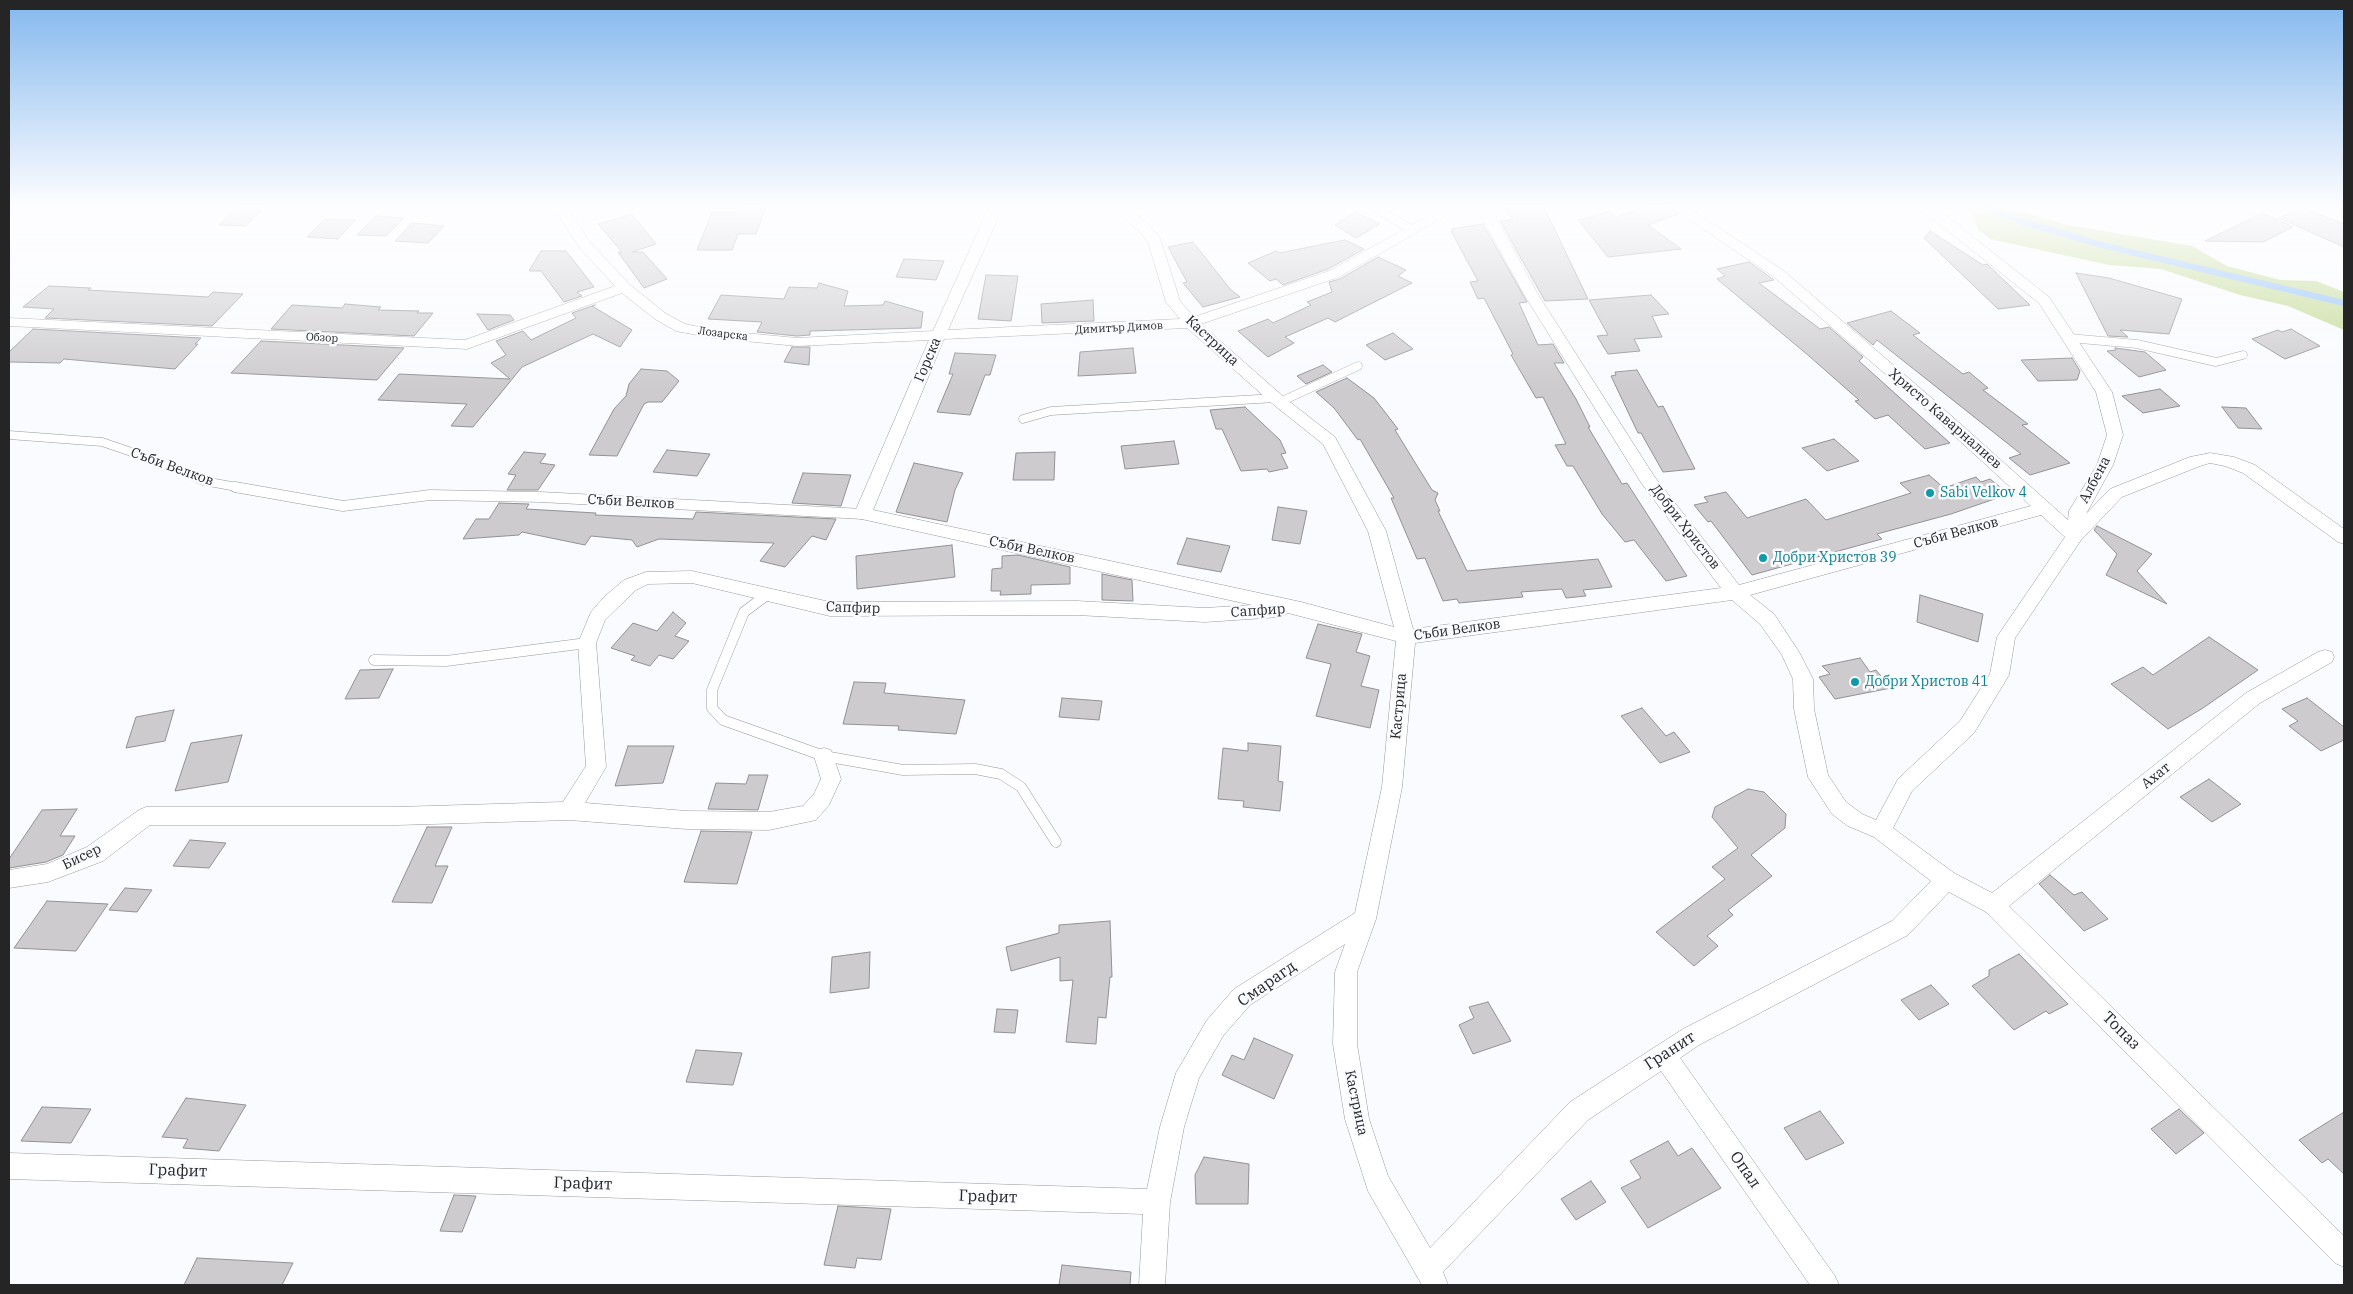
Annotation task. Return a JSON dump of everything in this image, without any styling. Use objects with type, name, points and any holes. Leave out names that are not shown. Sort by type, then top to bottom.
[{"type":"street","name":"Лозарска","points":[[606,267],[624,287],[660,316],[680,328],[712,334],[797,342],[938,336]]},
{"type":"street","name":"Горска","points":[[864,514],[938,336],[969,267]]},
{"type":"street","name":"Кастрица","points":[[1163,267],[1173,302],[1191,324],[1278,400],[1329,441],[1377,531],[1406,636],[1392,787],[1365,920],[1346,972],[1345,1044],[1357,1119],[1376,1182],[1432,1277]]},
{"type":"street","name":"Димитър Димов","points":[[938,336],[1191,324],[1334,274],[1346,267]]},
{"type":"street","name":"Добри Христов","points":[[1516,267],[1648,480],[1735,593],[1767,619],[1790,652],[1803,679],[1804,709],[1818,777],[1839,808],[1855,820],[1881,831]]},
{"type":"street","name":"Христо Каварналиев","points":[[1769,267],[1779,274],[2046,508],[2075,536]]},
{"type":"street","name":"Албена","points":[[1881,831],[1905,785],[1967,727],[1999,675],[2006,637],[2075,536],[2078,511],[2105,465],[2115,435],[2104,392],[2044,300],[2003,267]]},
{"type":"street","name":"Обзор","points":[[9,322],[467,345],[624,287]]},
{"type":"street","points":[[2075,536],[2116,493],[2196,461],[2210,458],[2228,461],[2249,470],[2344,538]]},
{"type":"street","name":"Съби Велков","points":[[864,514],[1301,609],[1406,636],[1735,593],[2046,508]]},
{"type":"street","name":"Сапфир","points":[[568,811],[596,767],[587,643],[597,617],[610,602],[630,585],[646,578],[692,577],[830,609],[1077,608],[1205,615],[1301,609]]},
{"type":"street","name":"Ахат","points":[[1994,905],[2253,698],[2325,657]]},
{"type":"street","points":[[146,816],[397,816],[568,811],[687,820],[769,821],[809,814],[822,799],[831,779],[824,756]]},
{"type":"street","name":"Бисер","points":[[9,879],[48,873],[95,854],[146,816]]},
{"type":"street","name":"Топаз","points":[[1881,831],[1946,880],[1994,905],[2344,1254]]},
{"type":"street","name":"Гранит","points":[[1432,1277],[1579,1111],[1691,1037],[1900,928],[1946,880]]},
{"type":"street","name":"Смарагд","points":[[1157,1202],[1172,1127],[1188,1073],[1215,1028],[1242,997],[1365,920]]},
{"type":"street","name":"Опал","points":[[1664,1055],[1826,1285]]},
{"type":"street","name":"Графит","points":[[9,1166],[1157,1202]]},
{"type":"street","points":[[1152,1285],[1157,1202]]},
{"type":"lane","points":[[2069,338],[2137,344],[2216,362],[2243,354]]},
{"type":"lane","points":[[1023,419],[1051,410],[1278,400],[1358,366]]},
{"type":"lane","name":"Съби Велков","points":[[9,434],[102,442],[156,460],[204,481],[343,506],[430,495],[540,497],[864,514]]},
{"type":"lane","points":[[768,594],[744,612],[712,690],[712,708],[723,720],[824,756],[903,770],[975,768],[1001,774],[1021,787],[1056,842]]},
{"type":"lane","points":[[374,660],[446,661],[587,643]]},
{"type":"green space","points":[[2140,267],[2232,267],[2280,280],[2316,281],[2344,292],[2344,330],[2288,306],[2240,295],[2161,269]]},
{"type":"building","points":[[531,267],[579,267],[594,287],[577,292],[582,296],[564,302],[541,271],[529,271]]},
{"type":"building","points":[[629,267],[657,267],[667,279],[644,288]]},
{"type":"building","points":[[900,267],[941,267],[936,280],[896,277]]},
{"type":"building","points":[[1179,267],[1213,267],[1230,289],[1240,297],[1203,307],[1183,283],[1187,282]]},
{"type":"building","points":[[1253,267],[1331,267],[1283,285],[1276,279],[1270,281]]},
{"type":"building","points":[[1360,267],[1400,267],[1406,270],[1398,276],[1412,283],[1335,322],[1328,318],[1285,337],[1294,343],[1268,357],[1238,331],[1268,319],[1273,323],[1311,305],[1307,302],[1332,292],[1329,282],[1340,279]]},
{"type":"building","points":[[1471,267],[1507,267],[1527,302],[1519,303],[1538,345],[1553,344],[1564,363],[1554,363],[1576,399],[1590,427],[1588,427],[1622,484],[1627,483],[1687,576],[1666,581],[1634,540],[1625,542],[1602,514],[1573,466],[1567,466],[1555,445],[1566,444],[1543,397],[1536,398],[1511,355],[1513,354],[1484,298],[1478,299],[1470,282],[1478,281]]},
{"type":"building","points":[[1526,267],[1573,267],[1588,299],[1545,301]]},
{"type":"building","points":[[1756,267],[1774,280],[1759,283],[1820,329],[1829,327],[1863,357],[1859,361],[1950,443],[1925,449],[1888,415],[1875,419],[1855,401],[1859,400],[1717,279],[1725,276],[1717,269]]},
{"type":"building","points":[[1955,267],[1991,267],[2030,305],[1998,309]]},
{"type":"building","points":[[2076,273],[2109,278],[2182,299],[2169,334],[2120,330],[2128,337],[2108,336]]},
{"type":"building","points":[[986,275],[1018,276],[1011,321],[978,319]]},
{"type":"building","points":[[819,283],[848,291],[844,306],[883,305],[885,301],[923,312],[921,328],[810,331],[810,335],[797,336],[757,332],[762,322],[708,319],[721,295],[784,299],[789,287],[817,288]]},
{"type":"building","points":[[49,286],[208,297],[213,292],[243,294],[212,326],[45,318],[54,309],[23,307]]},
{"type":"building","points":[[1651,295],[1669,314],[1652,316],[1662,337],[1634,339],[1640,351],[1608,354],[1597,336],[1608,335],[1589,300]]},
{"type":"building","points":[[1093,300],[1094,321],[1042,323],[1041,304]]},
{"type":"building","points":[[345,304],[381,307],[378,310],[433,313],[414,336],[271,329],[292,305],[342,308]]},
{"type":"building","points":[[592,306],[632,330],[620,347],[593,334],[522,367],[473,427],[451,426],[467,404],[378,400],[399,374],[510,379],[491,363],[506,355],[496,341],[523,331],[531,340],[576,318],[572,313]]},
{"type":"building","points":[[1891,311],[1920,333],[1913,335],[1963,374],[1969,372],[1988,388],[1983,390],[2028,424],[2022,425],[2070,463],[2030,475],[2009,458],[2021,454],[1877,340],[1873,345],[1847,323]]},
{"type":"building","points":[[477,314],[510,315],[514,320],[488,330]]},
{"type":"building","points":[[33,329],[201,338],[195,344],[198,344],[175,369],[64,359],[60,363],[9,362],[9,352]]},
{"type":"building","points":[[2291,329],[2320,346],[2285,359],[2252,339],[2278,330],[2282,332]]},
{"type":"building","points":[[1393,333],[1413,349],[1385,360],[1366,345]]},
{"type":"building","points":[[261,341],[404,348],[377,380],[231,373]]},
{"type":"building","points":[[792,347],[810,347],[809,365],[784,362]]},
{"type":"building","points":[[1133,348],[1136,373],[1078,376],[1080,352]]},
{"type":"building","points":[[2115,348],[2145,352],[2166,370],[2139,377],[2107,351],[2116,350]]},
{"type":"building","points":[[955,353],[996,355],[990,375],[985,375],[970,415],[937,412],[953,374],[949,374]]},
{"type":"building","points":[[2072,358],[2080,371],[2077,380],[2038,381],[2021,360]]},
{"type":"building","points":[[1323,365],[1332,372],[1306,384],[1297,376]]},
{"type":"building","points":[[641,369],[667,371],[679,381],[662,402],[648,402],[644,404],[617,456],[589,455],[614,409],[626,396],[629,384]]},
{"type":"building","points":[[1637,370],[1658,407],[1663,406],[1695,469],[1663,472],[1641,433],[1638,433],[1611,376],[1616,375],[1615,372]]},
{"type":"building","points":[[1347,378],[1374,398],[1398,429],[1395,430],[1432,490],[1438,493],[1435,500],[1440,511],[1438,511],[1467,571],[1598,559],[1612,587],[1583,590],[1586,596],[1566,598],[1562,589],[1521,592],[1523,597],[1459,603],[1457,599],[1443,601],[1425,558],[1417,559],[1391,498],[1394,498],[1360,439],[1358,440],[1334,408],[1316,392]]},
{"type":"building","points":[[2160,389],[2180,406],[2143,413],[2122,396]]},
{"type":"building","points":[[1245,407],[1280,440],[1286,453],[1281,454],[1288,468],[1269,472],[1267,469],[1241,471],[1222,429],[1216,429],[1210,410]]},
{"type":"building","points":[[2222,407],[2246,408],[2262,429],[2238,428]]},
{"type":"building","points":[[1834,439],[1859,461],[1827,471],[1802,448]]},
{"type":"building","points":[[1174,441],[1179,464],[1125,469],[1121,446]]},
{"type":"building","points":[[667,450],[710,454],[697,476],[653,472]]},
{"type":"building","points":[[524,452],[546,454],[540,463],[555,465],[538,490],[507,490],[516,475],[508,474]]},
{"type":"building","points":[[1055,452],[1054,480],[1013,480],[1016,453]]},
{"type":"building","points":[[914,463],[963,473],[955,490],[947,522],[896,512]]},
{"type":"building","points":[[803,473],[851,475],[841,506],[792,503]]},
{"type":"building","points":[[1929,475],[1944,488],[1976,477],[1981,482],[1990,479],[2009,494],[1951,514],[1877,534],[1882,539],[1752,575],[1711,521],[1708,522],[1694,505],[1708,502],[1704,497],[1726,492],[1747,518],[1806,499],[1826,520],[1911,493],[1900,483]]},
{"type":"building","points":[[499,503],[529,504],[526,509],[596,513],[595,515],[693,519],[696,512],[836,519],[826,540],[812,536],[785,567],[760,561],[774,543],[659,539],[637,547],[632,540],[591,536],[585,545],[522,532],[519,535],[463,539],[476,519],[489,519]]},
{"type":"building","points":[[1278,507],[1307,511],[1300,544],[1272,540]]},
{"type":"building","points":[[2097,526],[2152,554],[2137,571],[2167,604],[2106,575],[2117,554],[2094,530]]},
{"type":"building","points":[[1187,538],[1230,546],[1221,572],[1177,564]]},
{"type":"building","points":[[952,545],[955,577],[857,589],[856,556]]},
{"type":"building","points":[[1018,555],[1070,567],[1070,584],[1031,585],[1031,594],[1000,595],[1001,591],[991,591],[992,569],[1002,568],[1002,556]]},
{"type":"building","points":[[1102,574],[1132,580],[1133,601],[1102,600]]},
{"type":"building","points":[[1920,595],[1983,614],[1978,642],[1917,622]]},
{"type":"building","points":[[673,612],[686,623],[675,636],[689,641],[673,659],[659,655],[650,666],[631,660],[635,656],[611,648],[633,623],[657,631]]},
{"type":"building","points":[[1318,624],[1362,634],[1356,652],[1370,656],[1361,686],[1379,690],[1370,728],[1316,716],[1331,664],[1306,658]]},
{"type":"building","points":[[2209,637],[2258,670],[2203,708],[2168,729],[2111,684],[2143,667],[2153,675]]},
{"type":"building","name":"Добри Христов 41","points":[[1860,658],[1870,672],[1876,670],[1891,688],[1835,699],[1819,677],[1830,674],[1822,666]]},
{"type":"building","points":[[393,669],[379,698],[345,699],[360,670]]},
{"type":"building","points":[[854,682],[886,683],[884,693],[965,700],[956,734],[898,730],[899,726],[843,724]]},
{"type":"building","points":[[1062,698],[1102,701],[1099,720],[1059,717]]},
{"type":"building","points":[[2307,698],[2344,727],[2344,740],[2321,751],[2289,726],[2298,721],[2282,709]]},
{"type":"building","points":[[1642,708],[1666,736],[1674,732],[1690,752],[1660,763],[1621,716]]},
{"type":"building","points":[[174,710],[165,741],[126,748],[136,717]]},
{"type":"building","points":[[242,735],[228,782],[175,791],[191,743]]},
{"type":"building","points":[[1248,743],[1281,746],[1278,781],[1283,782],[1280,811],[1243,807],[1244,801],[1218,799],[1223,748],[1248,751]]},
{"type":"building","points":[[628,746],[674,746],[663,783],[615,786]]},
{"type":"building","points":[[749,775],[768,775],[758,810],[708,809],[716,783],[746,784]]},
{"type":"building","points":[[2209,779],[2241,804],[2212,822],[2180,797]]},
{"type":"building","points":[[1748,789],[1764,792],[1786,814],[1785,828],[1751,855],[1772,876],[1728,910],[1733,915],[1707,936],[1718,946],[1694,966],[1656,932],[1725,879],[1712,867],[1738,848],[1712,817],[1715,807]]},
{"type":"building","points":[[77,809],[60,836],[75,836],[63,855],[46,862],[9,868],[9,859],[42,810]]},
{"type":"building","points":[[427,827],[452,827],[435,866],[448,866],[432,903],[392,902]]},
{"type":"building","points":[[701,831],[752,832],[737,884],[684,882]]},
{"type":"building","points":[[190,840],[226,843],[209,868],[173,866]]},
{"type":"building","points":[[2050,875],[2074,895],[2082,892],[2108,919],[2084,931],[2039,884]]},
{"type":"building","points":[[125,888],[152,890],[137,912],[109,910]]},
{"type":"building","points":[[47,901],[108,904],[76,951],[14,948]]},
{"type":"building","points":[[1110,921],[1112,977],[1110,977],[1106,1018],[1098,1017],[1096,1044],[1066,1042],[1073,980],[1060,981],[1060,957],[1011,971],[1006,947],[1059,933],[1059,925]]},
{"type":"building","points":[[870,952],[869,988],[830,993],[832,957]]},
{"type":"building","points":[[2019,954],[2068,1004],[2049,1014],[2046,1011],[2014,1030],[1972,986],[1989,976],[1989,970]]},
{"type":"building","points":[[1931,985],[1949,1004],[1919,1020],[1901,1000]]},
{"type":"building","points":[[1488,1002],[1511,1041],[1473,1054],[1459,1025],[1474,1018],[1469,1007]]},
{"type":"building","points":[[997,1009],[1018,1010],[1015,1033],[994,1032]]},
{"type":"building","points":[[1254,1038],[1293,1055],[1274,1099],[1222,1075],[1232,1055],[1244,1060]]},
{"type":"building","points":[[696,1050],[742,1053],[733,1085],[686,1082]]},
{"type":"building","points":[[186,1098],[246,1105],[219,1151],[183,1148],[188,1139],[162,1137]]},
{"type":"building","points":[[42,1107],[91,1109],[71,1143],[21,1141]]},
{"type":"building","points":[[2179,1109],[2204,1133],[2176,1154],[2151,1129]]},
{"type":"building","points":[[1820,1111],[1844,1143],[1806,1160],[1784,1128]]},
{"type":"building","points":[[2344,1112],[2344,1174],[2328,1159],[2322,1163],[2299,1140]]},
{"type":"building","points":[[1668,1141],[1678,1156],[1692,1148],[1721,1188],[1648,1228],[1621,1188],[1641,1178],[1630,1161]]},
{"type":"building","points":[[1204,1157],[1249,1164],[1248,1204],[1196,1204],[1195,1175]]},
{"type":"building","points":[[1591,1181],[1606,1202],[1576,1220],[1561,1199]]},
{"type":"building","points":[[454,1195],[476,1196],[462,1232],[440,1231]]},
{"type":"building","points":[[838,1206],[891,1209],[881,1260],[857,1258],[855,1268],[824,1265]]},
{"type":"building","points":[[197,1258],[293,1263],[282,1285],[184,1285]]},
{"type":"building","points":[[1062,1265],[1131,1272],[1130,1285],[1059,1285]]},
{"type":"waterway","points":[[2195,267],[2344,303]]},
{"type":"place","name":"Sabi Velkov 4","points":[[1930,493]]},
{"type":"place","name":"Добри Христов 39","points":[[1763,558]]},
{"type":"place","name":"Добри Христов 41","points":[[1855,682]]}]
